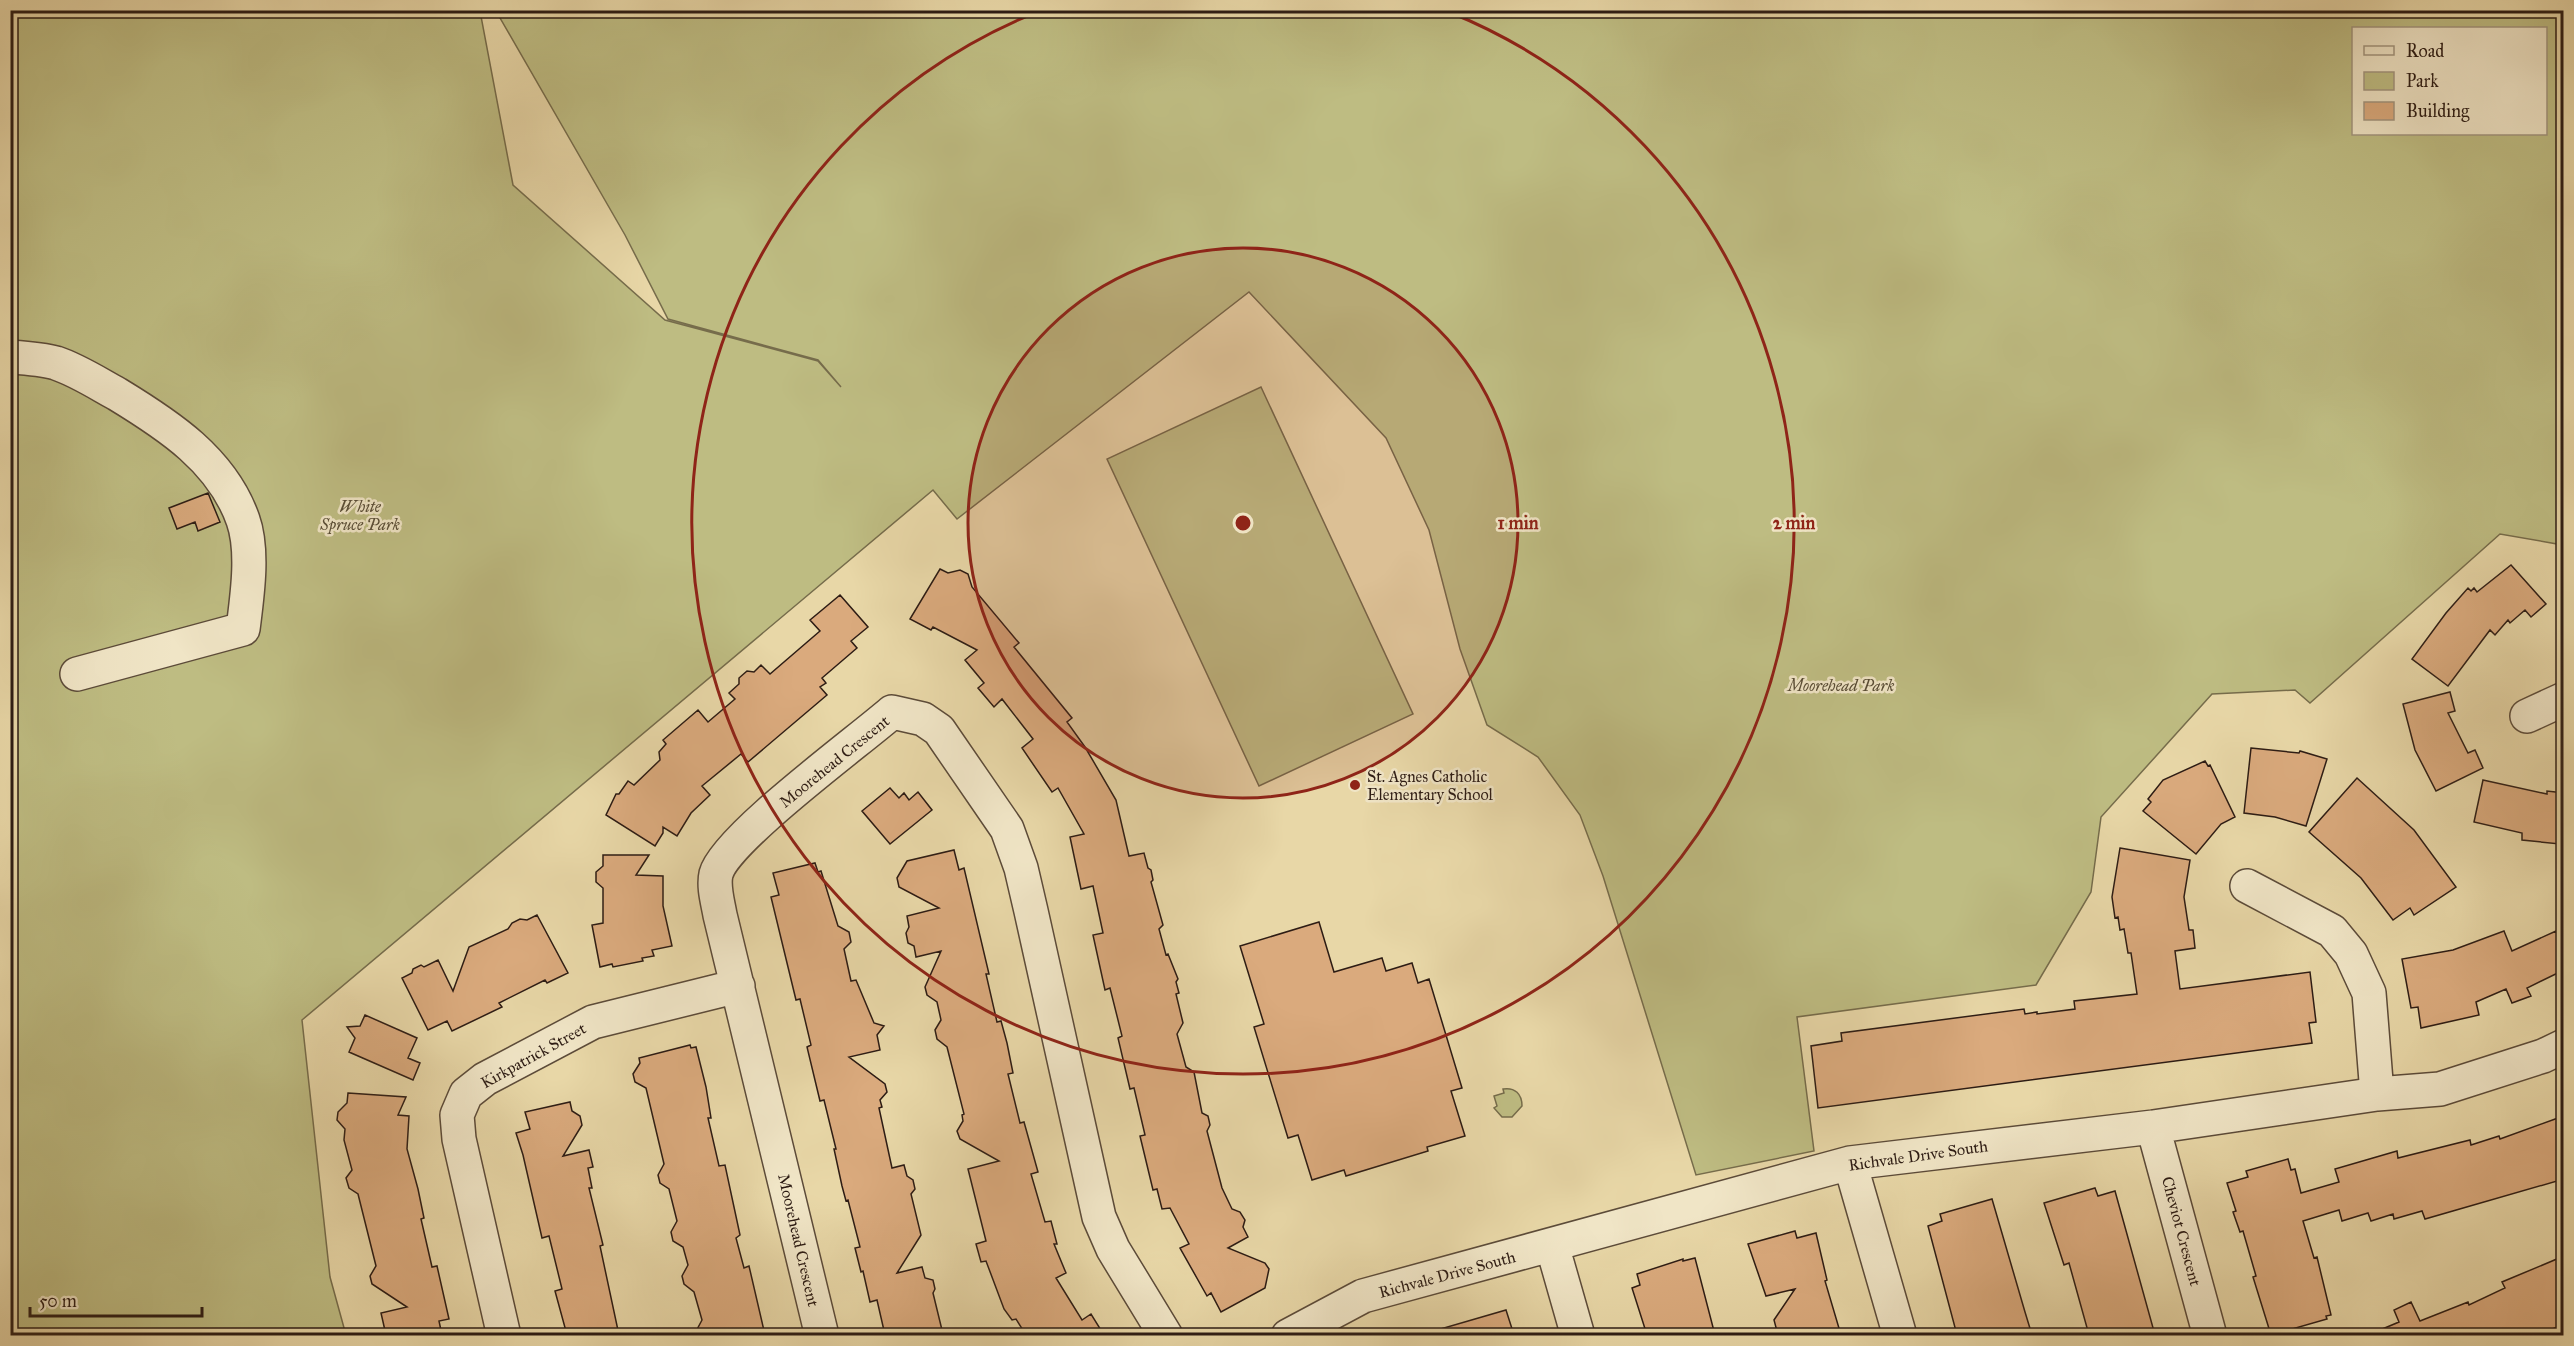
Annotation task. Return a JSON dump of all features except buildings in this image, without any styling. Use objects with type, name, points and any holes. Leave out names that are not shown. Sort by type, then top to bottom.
[{"type":"street","points":[[10,357],[56,363],[88,377],[150,414],[194,447],[227,485],[243,521],[248,588],[243,629],[77,674]]},
{"type":"street","points":[[2527,716],[2564,699]]},
{"type":"street","name":"Moorehead Crescent","points":[[822,1335],[715,888],[716,874],[725,857],[781,803],[892,712],[923,719],[939,730],[1007,829],[1026,890],[1099,1217],[1113,1249],[1166,1335]]},
{"type":"street","points":[[2247,886],[2332,931],[2351,954],[2369,993],[2377,1094]]},
{"type":"street","name":"Kirkpatrick Street","points":[[504,1335],[459,1139],[457,1114],[466,1094],[485,1079],[593,1022],[738,986]]},
{"type":"street","name":"Richvale Drive South","points":[[1288,1335],[1358,1298],[1850,1163],[2153,1127],[2377,1094],[2440,1089],[2543,1056],[2564,1046]]},
{"type":"street","name":"Cheviot Crescent","points":[[2153,1127],[2210,1335]]},
{"type":"street","points":[[1850,1163],[1900,1335]]},
{"type":"street","points":[[1552,1245],[1578,1335]]},
{"type":"green space","points":[[10,11],[480,11],[513,185],[665,320],[818,361],[841,387],[818,360],[668,319],[625,235],[496,11],[2563,11],[2563,545],[2500,534],[2310,703],[2295,690],[2212,694],[2101,817],[2091,892],[2036,985],[1797,1017],[1814,1151],[1696,1175],[1603,876],[1580,815],[1538,757],[1487,725],[1460,649],[1429,530],[1386,438],[1249,292],[957,519],[933,490],[302,1020],[330,1277],[346,1335],[11,1335]]},
{"type":"green space","points":[[1261,387],[1413,714],[1259,786],[1107,459]]},
{"type":"green space","points":[[1503,1089],[1514,1090],[1521,1098],[1522,1106],[1512,1117],[1502,1117],[1494,1108],[1497,1106],[1494,1096],[1504,1093]]},
{"type":"place","name":"St. Agnes Catholic Elementary School","points":[[1355,785]]},
{"type":"park label","name":"White Spruce Park","points":[[360,515]]},
{"type":"park label","name":"Moorehead Park","points":[[1841,685]]}]
